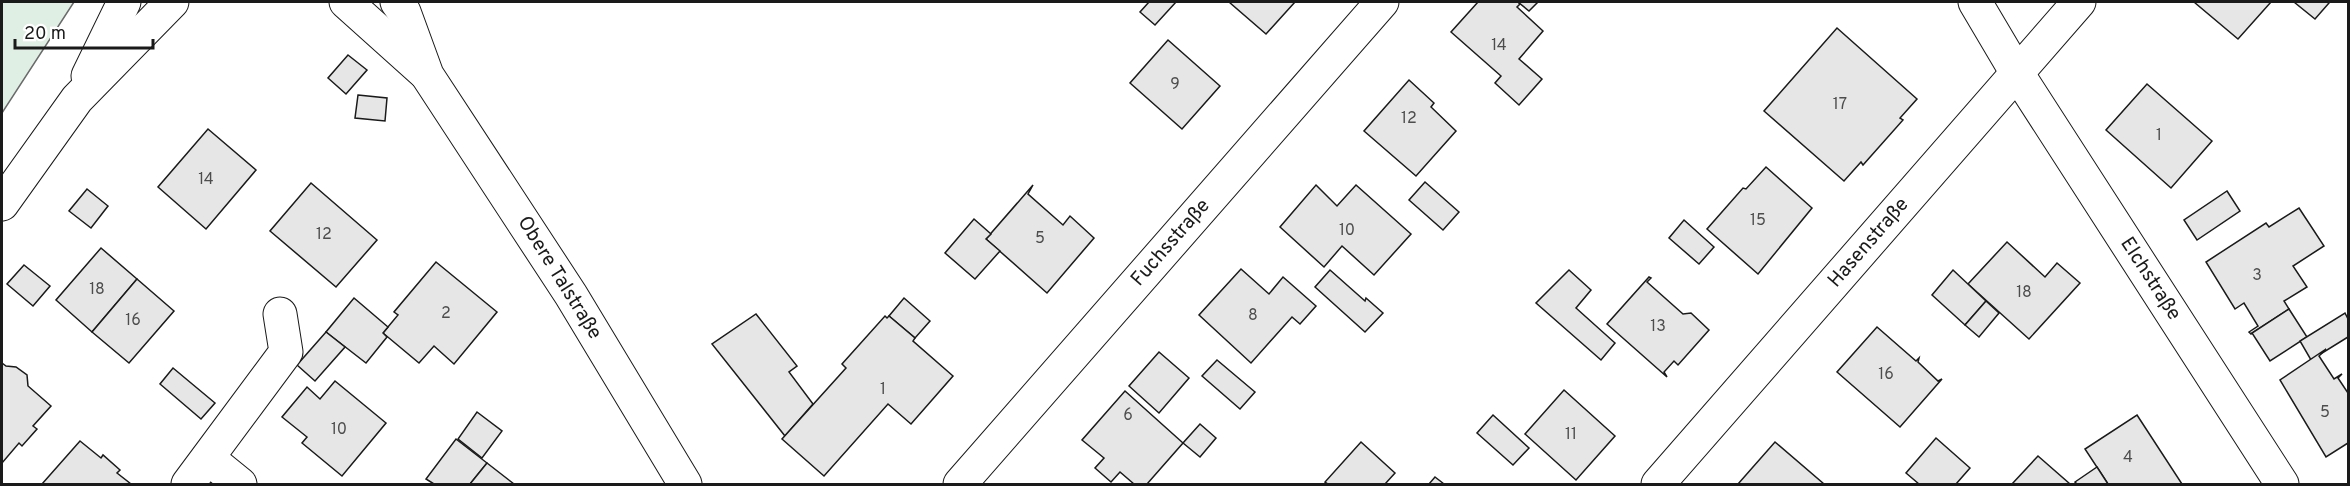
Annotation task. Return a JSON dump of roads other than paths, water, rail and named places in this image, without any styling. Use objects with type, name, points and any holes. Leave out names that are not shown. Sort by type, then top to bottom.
[{"type":"street","points":[[77,99],[124,2]]},
{"type":"street","points":[[2,204],[77,99],[172,2]]},
{"type":"street","name":"Obere Talstraße","points":[[346,2],[428,75]]},
{"type":"street","name":"Obere Talstraße","points":[[397,2],[404,12],[428,75],[571,295],[686,484]]},
{"type":"street","name":"Fuchsstraße","points":[[960,484],[1382,2]]},
{"type":"street","name":"Elchstraße","points":[[1975,2],[2017,74],[2282,484]]},
{"type":"street","name":"Hasenstraße","points":[[1658,484],[2079,2]]},
{"type":"street","points":[[188,484],[286,352],[280,314]]},
{"type":"street","points":[[208,458],[240,484]]}]
